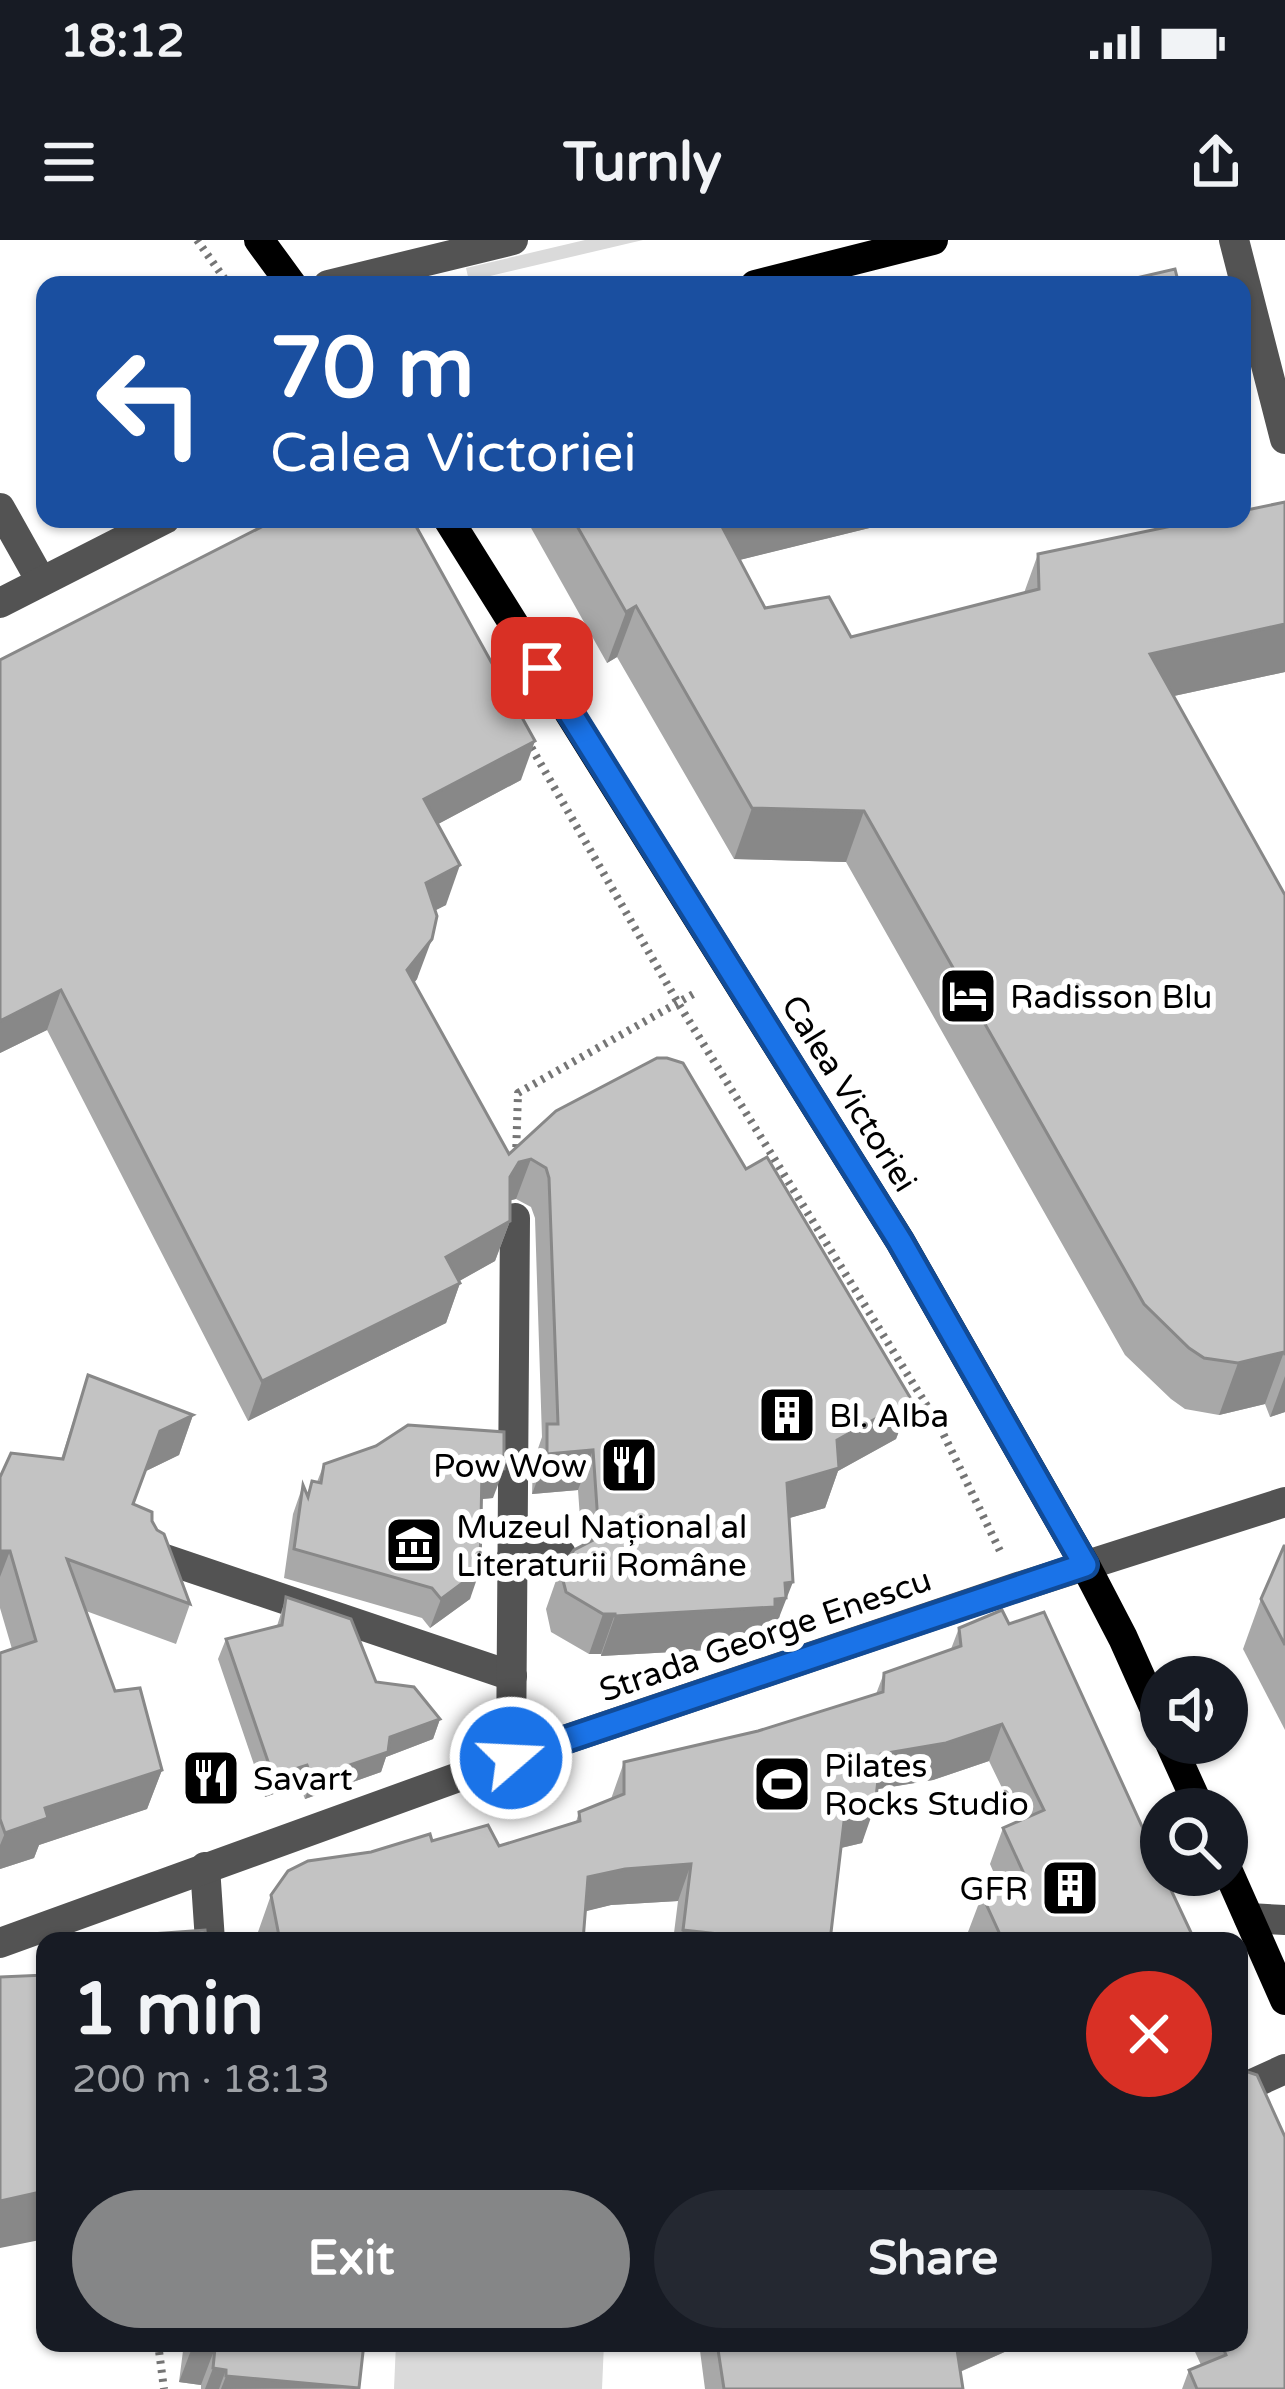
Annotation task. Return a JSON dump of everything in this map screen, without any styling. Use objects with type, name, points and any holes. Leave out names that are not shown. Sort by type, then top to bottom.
[{"type":"main road","points":[[260,240],[286,276]]},
{"type":"main road","points":[[790,276],[933,240]]},
{"type":"main road","name":"Calea Victoriei","points":[[454,528],[900,1241],[1085,1565],[1140,1676]]},
{"type":"main road","points":[[1239,1896],[1285,2000]]},
{"type":"street","points":[[365,276],[513,240]]},
{"type":"street","points":[[1234,240],[1243,276]]},
{"type":"street","points":[[1251,307],[1285,440]]},
{"type":"street","points":[[0,508],[41,581]]},
{"type":"street","points":[[0,603],[147,528]]},
{"type":"street","points":[[511,1758],[515,1218]]},
{"type":"street","name":"Strada George Enescu","points":[[0,1942],[511,1758],[1285,1502]]},
{"type":"street","points":[[512,1557],[561,1554]]},
{"type":"street","points":[[156,1556],[512,1676]]},
{"type":"street","points":[[205,1868],[209,1932]]},
{"type":"street","points":[[1249,1918],[1285,1920]]},
{"type":"street","points":[[1248,2086],[1285,2069]]},
{"type":"path","points":[[197,240],[223,276]]},
{"type":"path","points":[[517,723],[678,1003],[940,1427],[1018,1587]]},
{"type":"path","points":[[515,1218],[518,1093],[733,972]]},
{"type":"path","points":[[159,2352],[164,2389]]},
{"type":"shaded area","points":[[585,240],[643,240],[490,276],[468,276],[466,268]]},
{"type":"shaded area","points":[[396,2352],[604,2352],[602,2389],[394,2389]]},
{"type":"building","points":[[1175,269],[1177,276],[1145,276]]},
{"type":"building","points":[[1285,502],[1285,624],[1150,654],[1285,895],[1285,1355],[1238,1363],[1204,1358],[1144,1304],[864,811],[752,808],[636,606],[626,612],[578,528],[723,528],[765,608],[829,597],[851,637],[1039,589],[1038,554],[1162,528],[1251,528],[1251,509]]},
{"type":"building","points":[[259,528],[417,528],[535,741],[424,799],[460,865],[426,883],[437,916],[432,939],[407,970],[509,1154],[556,1111],[657,1058],[683,1063],[746,1169],[767,1157],[911,1399],[837,1440],[839,1468],[787,1483],[793,1582],[785,1583],[786,1598],[775,1599],[775,1607],[615,1616],[566,1592],[560,1569],[574,1550],[599,1537],[593,1450],[547,1454],[547,1424],[558,1424],[549,1178],[546,1168],[531,1159],[519,1162],[510,1177],[510,1221],[446,1257],[460,1283],[262,1381],[61,990],[0,1021],[0,660]]},
{"type":"building","points":[[88,1375],[193,1415],[160,1431],[133,1504],[152,1512],[190,1604],[67,1559],[115,1691],[140,1688],[162,1770],[45,1808],[48,1818],[5,1833],[0,1819],[0,1653],[36,1641],[10,1551],[0,1551],[0,1477],[11,1453],[63,1459]]},
{"type":"building","points":[[408,1425],[504,1432],[504,1469],[482,1471],[480,1570],[441,1599],[432,1588],[294,1549],[303,1485],[308,1497],[312,1481],[321,1483],[324,1464],[376,1446]]},
{"type":"building","points":[[1285,1546],[1285,1645],[1261,1599]]},
{"type":"building","points":[[286,1597],[351,1619],[376,1682],[414,1687],[440,1719],[390,1737],[388,1752],[312,1778],[307,1765],[273,1776],[226,1639],[282,1625]]},
{"type":"building","points":[[1002,1610],[1009,1624],[1044,1612],[1140,1822],[1140,1896],[1174,1896],[1191,1932],[999,1932],[982,1895],[1025,1876],[1003,1828],[1044,1810],[1002,1724],[946,1743],[881,1754],[875,1806],[845,1813],[831,1932],[683,1930],[691,1864],[588,1877],[584,1932],[278,1932],[271,1895],[288,1871],[308,1861],[371,1852],[430,1834],[432,1841],[488,1825],[499,1846],[580,1821],[579,1812],[624,1794],[624,1762],[758,1731],[883,1692],[884,1673],[961,1646],[959,1628]]},
{"type":"building","points":[[36,1975],[36,2193],[0,2201],[0,1977]]},
{"type":"building","points":[[1248,2072],[1257,2075],[1285,2137],[1285,2389],[1197,2389],[1189,2370],[1248,2352]]},
{"type":"building","points":[[215,2352],[363,2352],[359,2388],[226,2376],[226,2370],[213,2368]]},
{"type":"building","points":[[718,2352],[957,2352],[963,2389],[724,2389]]},
{"type":"place","name":"Radisson Blu","points":[[968,996]]},
{"type":"place","name":"Bl. Alba","points":[[787,1415]]},
{"type":"place","name":"Pow Wow","points":[[629,1465]]},
{"type":"place","name":"Muzeul Național al Literaturii Române","points":[[414,1545]]},
{"type":"place","name":"Savart","points":[[211,1778]]},
{"type":"place","name":"Pilates Rocks Studio","points":[[782,1784]]},
{"type":"place","name":"GFR","points":[[1070,1888]]},
{"type":"route","points":[[511,1758],[1085,1565],[900,1241],[542,668]]}]
